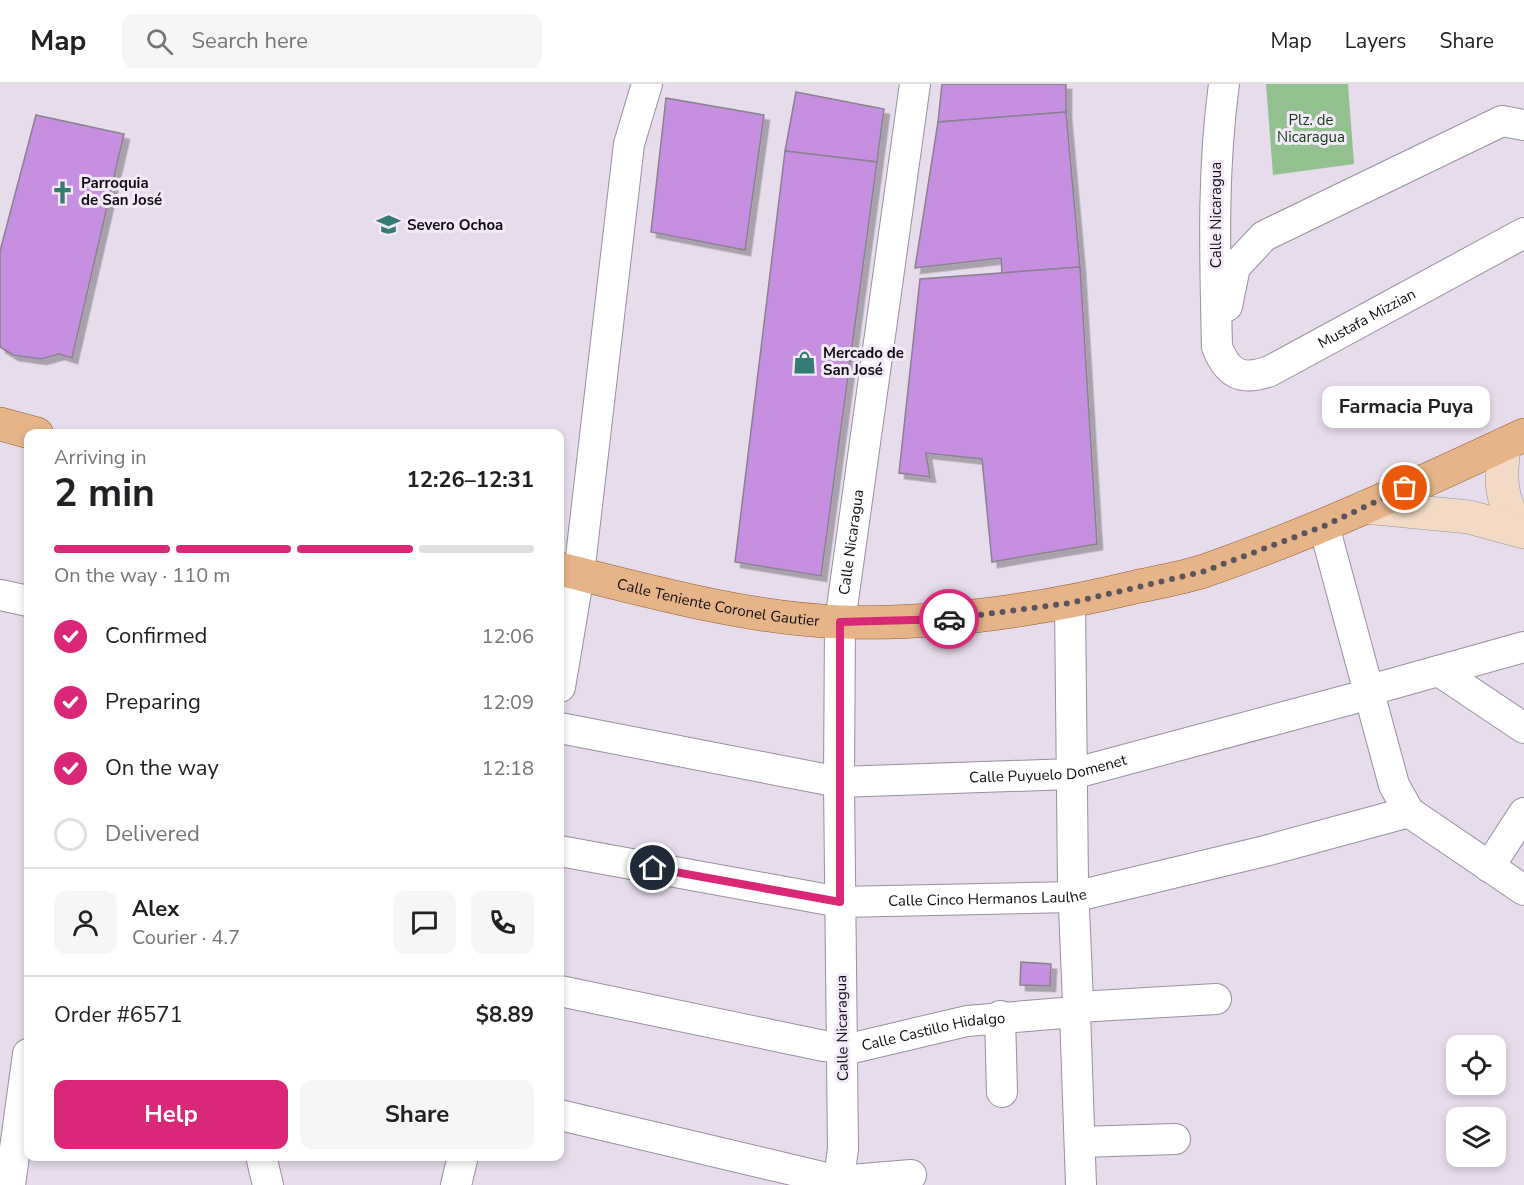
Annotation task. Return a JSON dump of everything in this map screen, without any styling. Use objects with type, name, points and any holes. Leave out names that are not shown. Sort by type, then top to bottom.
[{"type":"main road","points":[[0,424],[24,430]]},
{"type":"main road","name":"Calle Teniente Coronel Gautier","points":[[569,571],[687,600],[840,622],[955,618],[1070,603],[1202,572],[1324,526],[1514,440]]},
{"type":"main road","points":[[1514,440],[1500,477],[1504,505],[1521,531]]},
{"type":"main road","points":[[1365,507],[1469,517],[1521,531]]},
{"type":"street","points":[[564,635],[569,571],[628,144],[647,84]]},
{"type":"street","name":"Calle Nicaragua","points":[[838,1183],[843,1149],[838,782],[840,622],[915,84]]},
{"type":"street","name":"Calle Nicaragua","points":[[1217,347],[1214,204],[1216,141],[1224,84]]},
{"type":"street","points":[[1217,347],[1235,267],[1264,236],[1502,121],[1524,126]]},
{"type":"street","name":"Mustafa Mizzian","points":[[1217,347],[1224,363],[1237,374],[1254,377],[1524,234]]},
{"type":"street","points":[[1324,526],[1394,785],[1409,812],[1524,890]]},
{"type":"street","points":[[0,595],[24,600]]},
{"type":"street","points":[[1070,603],[1073,897],[1081,1185]]},
{"type":"street","name":"Calle Puyuelo Domenet","points":[[564,729],[838,782],[1072,774],[1370,694],[1381,687],[1524,647]]},
{"type":"street","points":[[1439,671],[1524,728]]},
{"type":"street","name":"Calle Cinco Hermanos Laulhe","points":[[564,852],[840,902],[1073,897],[1265,851],[1409,812]]},
{"type":"street","points":[[1489,867],[1524,813]]},
{"type":"street","name":"Calle Castillo Hidalgo","points":[[564,992],[842,1048],[853,1048],[918,1030],[1000,1016],[1216,999]]},
{"type":"street","points":[[1000,1016],[1002,1092]]},
{"type":"street","points":[[10,1185],[24,1083]]},
{"type":"street","points":[[564,1116],[838,1183],[911,1174]]},
{"type":"street","points":[[1080,1142],[1175,1139]]},
{"type":"street","points":[[262,1161],[268,1185]]},
{"type":"street","points":[[456,1185],[461,1161]]},
{"type":"green space","name":"Plz. de Nicaragua","points":[[1266,84],[1348,84],[1354,164],[1273,175]]},
{"type":"building","points":[[942,84],[1066,84],[1066,112],[938,122]]},
{"type":"building","points":[[796,92],[884,109],[877,162],[785,151]]},
{"type":"building","points":[[666,98],[764,115],[745,250],[651,232]]},
{"type":"building","points":[[1066,112],[1080,267],[1002,273],[1001,258],[915,268],[938,122]]},
{"type":"building","name":"Parroquia de San José","points":[[36,115],[124,134],[72,358],[59,354],[41,359],[13,355],[0,347],[0,251]]},
{"type":"building","name":"Mercado de San José","points":[[785,151],[877,162],[821,576],[735,562]]},
{"type":"building","points":[[1080,267],[1097,544],[992,562],[982,459],[926,453],[930,477],[899,473],[920,279]]},
{"type":"building","points":[[1021,962],[1051,964],[1050,986],[1020,985]]},
{"type":"way so far","points":[[949,619],[1070,603],[1202,572],[1324,526],[1405,488]]},
{"type":"place","name":"Parroquia de San José","points":[[63,192]]},
{"type":"place","name":"Severo Ochoa","points":[[389,225]]},
{"type":"place","name":"Mercado de San José","points":[[805,362]]},
{"type":"place","name":"Farmacia Puya","points":[[1405,488]]},
{"type":"route","points":[[653,868],[840,902],[838,782],[840,622],[949,619]]}]
